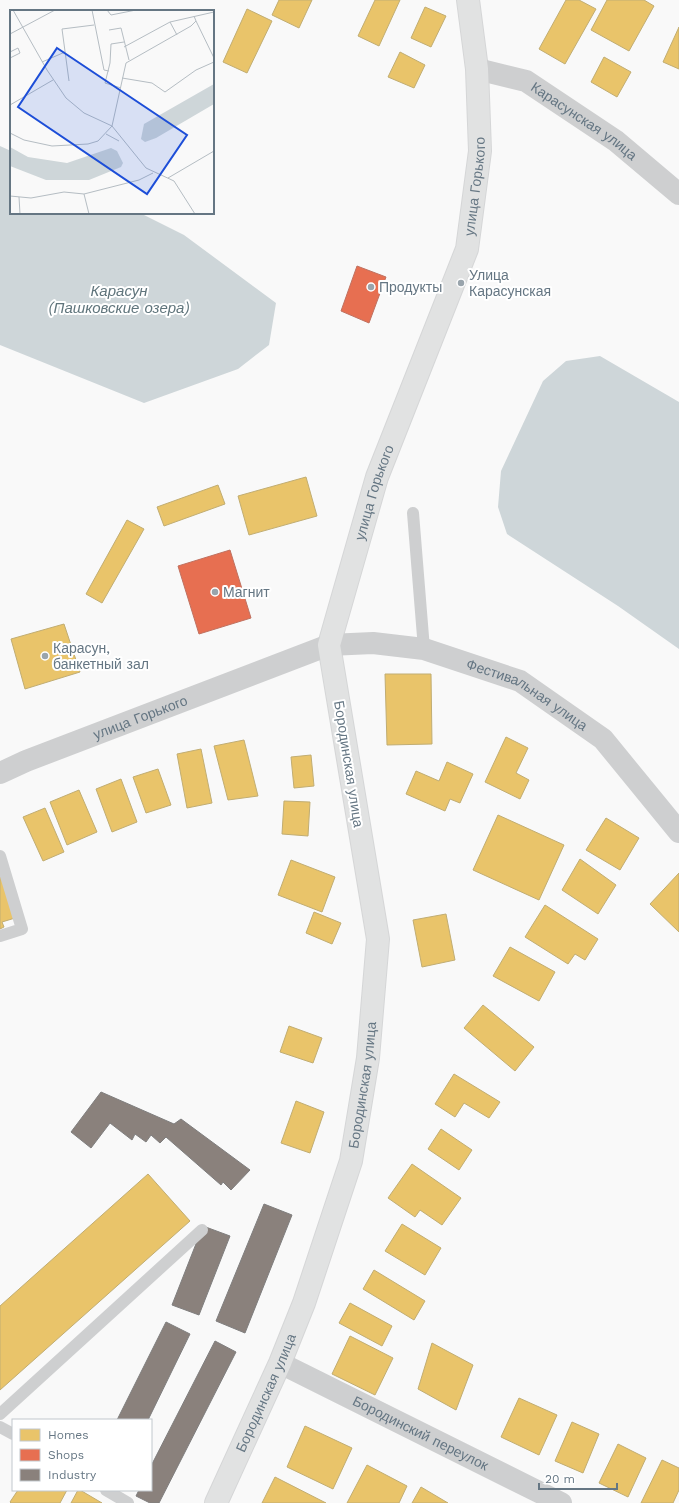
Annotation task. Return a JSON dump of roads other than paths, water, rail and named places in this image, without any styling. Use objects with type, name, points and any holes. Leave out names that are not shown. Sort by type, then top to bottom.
[{"type":"main road","name":"улица Горького","points":[[329,645],[377,477],[467,249],[480,152],[477,69],[468,0]]},
{"type":"main road","name":"Бородинская улица","points":[[216,1503],[280,1363],[304,1303],[350,1160],[368,1058],[378,939],[329,645]]},
{"type":"street","name":"Карасунская улица","points":[[477,69],[526,81],[616,141],[679,194]]},
{"type":"street","name":"Фестивальная улица","points":[[329,645],[373,643],[424,649],[520,681],[603,739],[679,832]]},
{"type":"street","name":"улица Горького","points":[[0,773],[26,761],[329,645]]},
{"type":"street","name":"Бородинский переулок","points":[[280,1363],[561,1503]]},
{"type":"lane","points":[[413,513],[424,649]]},
{"type":"lane","points":[[0,856],[22,929],[0,936]]},
{"type":"lane","points":[[0,1414],[202,1230]]},
{"type":"lane","points":[[0,1426],[12,1433]]},
{"type":"lane","points":[[108,1491],[128,1503]]},
{"type":"water","name":"Карасун (Пашковские озера)","points":[[0,146],[10,151],[10,214],[142,214],[184,235],[276,303],[269,345],[238,369],[144,403],[0,345]]},
{"type":"water","points":[[600,356],[679,402],[679,649],[618,606],[507,534],[498,507],[501,471],[543,381],[566,361]]},
{"type":"place","name":"Улица Карасунская","points":[[461,283]]},
{"type":"place","name":"Продукты","points":[[371,287]]},
{"type":"place","name":"Магнит","points":[[215,592]]},
{"type":"place","name":"Карасун, банкетный зал","points":[[45,656]]}]
